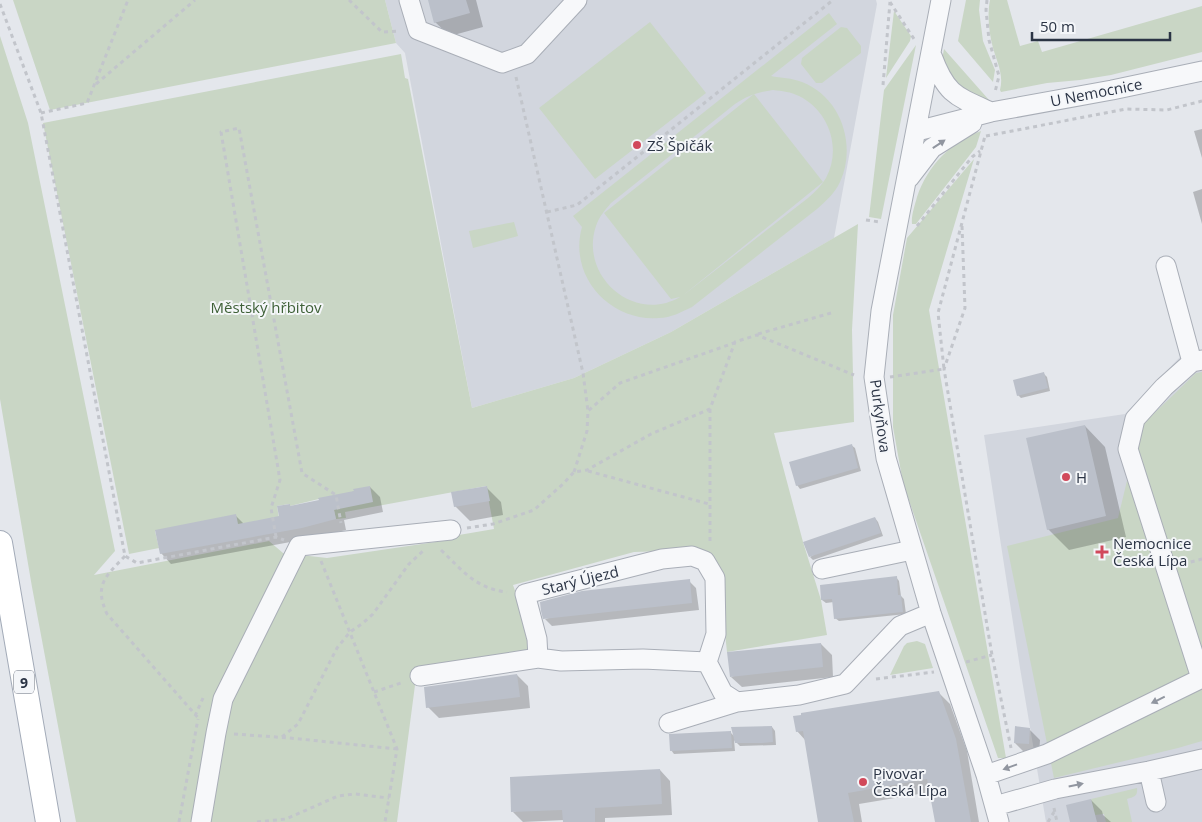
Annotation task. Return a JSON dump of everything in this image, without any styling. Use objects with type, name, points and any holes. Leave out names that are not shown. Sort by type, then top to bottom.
[{"type":"main road","name":"9","points":[[0,543],[48,822]]},
{"type":"street","points":[[409,0],[418,30],[502,63],[527,54],[577,0]]},
{"type":"street","name":"Purkyňova","points":[[941,0],[897,226],[882,312],[874,377],[886,458],[931,613],[986,775],[997,814]]},
{"type":"street","points":[[931,54],[940,78],[950,91],[965,101],[992,105]]},
{"type":"street","name":"U Nemocnice","points":[[917,131],[992,105],[1112,90],[1202,71]]},
{"type":"street","name":"U Nemocnice","points":[[907,181],[932,148],[992,105]]},
{"type":"street","points":[[986,775],[1048,754],[1202,678],[1151,494],[1128,449],[1135,419],[1164,387],[1197,361],[1166,266]]},
{"type":"street","points":[[201,822],[223,699],[306,545],[345,541],[432,538],[451,530]]},
{"type":"street","points":[[822,569],[912,550]]},
{"type":"street","name":"Starý Újezd","points":[[538,658],[537,639],[525,594],[662,559],[692,556],[705,561]]},
{"type":"street","points":[[705,561],[715,578],[716,634],[707,662],[723,693],[737,702]]},
{"type":"street","points":[[669,723],[737,702],[799,695],[845,684],[900,626],[931,613]]},
{"type":"street","points":[[420,676],[538,658],[561,661],[643,659],[707,662]]},
{"type":"street","points":[[997,814],[1055,789],[1202,759]]},
{"type":"street","points":[[1149,771],[1156,802]]},
{"type":"path","points":[[41,113],[87,103],[128,0]]},
{"type":"path","points":[[94,85],[195,0]]},
{"type":"path","points":[[350,0],[382,32]]},
{"type":"path","points":[[547,212],[577,205],[833,0]]},
{"type":"path","points":[[987,0],[989,40],[999,76],[992,105]]},
{"type":"path","points":[[890,1],[914,39]]},
{"type":"path","points":[[883,85],[890,1]]},
{"type":"path","points":[[0,4],[41,113],[125,556],[137,563],[276,536],[306,545],[350,632],[397,749],[385,822]]},
{"type":"path","points":[[451,530],[493,524],[534,510],[574,472],[587,431],[588,411],[583,373],[512,59]]},
{"type":"path","points":[[986,136],[1126,109],[1167,110],[1202,100]]},
{"type":"path","points":[[276,536],[271,508],[280,480],[221,132],[239,128],[302,473],[336,495],[345,541]]},
{"type":"path","points":[[987,131],[980,150],[962,226],[938,313],[944,369],[992,655],[1012,754]]},
{"type":"path","points":[[917,226],[972,157],[980,150]]},
{"type":"path","points":[[866,220],[881,222]]},
{"type":"path","points":[[944,369],[965,308],[962,226]]},
{"type":"path","points":[[588,411],[620,383],[735,342],[831,312]]},
{"type":"path","points":[[757,335],[854,375]]},
{"type":"path","points":[[705,561],[711,541],[709,504],[710,410],[735,342]]},
{"type":"path","points":[[890,377],[944,369]]},
{"type":"path","points":[[574,472],[588,470],[651,434],[710,410]]},
{"type":"path","points":[[588,470],[709,504]]},
{"type":"path","points":[[282,737],[298,724],[337,648],[350,632],[373,614],[409,564],[432,538],[474,582],[497,591],[525,594]]},
{"type":"path","points":[[125,556],[106,576],[101,586],[102,601],[107,614],[198,719],[216,733],[282,737],[397,749]]},
{"type":"path","points":[[1179,565],[1202,559]]},
{"type":"path","points":[[966,662],[992,655]]},
{"type":"path","points":[[845,684],[934,672]]},
{"type":"path","points":[[374,692],[420,676]]},
{"type":"path","points":[[179,822],[198,719]]},
{"type":"path","points":[[257,822],[286,819],[338,796],[355,794],[389,798]]},
{"type":"path","points":[[1057,822],[1054,807],[1058,802]]},
{"type":"path","points":[[1048,822],[1055,812]]},
{"type":"shaded area","name":"ZŠ Špičák","points":[[385,0],[876,0],[877,4],[834,238],[671,332],[574,378],[472,408],[405,53],[396,43]]},
{"type":"shaded area","name":"Nemocnice Česká Lípa","points":[[1202,350],[1202,822],[1046,822],[984,435],[1125,414],[1181,356]]},
{"type":"green space","points":[[13,0],[385,0],[396,43],[50,110]]},
{"type":"green space","points":[[966,0],[980,0],[979,10],[983,41],[995,70],[993,82],[958,41]]},
{"type":"green space","points":[[990,0],[1007,0],[1020,46],[1038,41],[1042,52],[1202,6],[1202,52],[1111,75],[1047,83],[1001,92],[1001,74],[990,30]]},
{"type":"green space","points":[[894,11],[911,36],[910,41],[886,78]]},
{"type":"green space","points":[[829,13],[837,24],[771,76],[802,82],[816,89],[836,110],[842,124],[846,138],[845,168],[836,190],[817,209],[692,307],[663,318],[641,317],[624,312],[609,304],[597,292],[587,278],[581,262],[579,245],[582,227],[573,216]],"holes":[[[773,90],[783,91],[799,96],[818,111],[830,131],[833,155],[831,166],[824,181],[808,198],[681,297],[823,182],[754,94]],[[753,95],[604,213],[671,299],[680,297],[662,304],[645,304],[629,300],[614,290],[603,278],[595,262],[593,245],[596,226],[600,217],[611,203],[735,104]]]},
{"type":"green space","points":[[650,22],[706,93],[595,179],[539,108]]},
{"type":"green space","points":[[841,27],[847,28],[861,46],[861,53],[822,83],[816,83],[801,64],[802,58]]},
{"type":"green space","name":"Městský hřbitov","points":[[0,36],[28,123],[115,551],[94,575],[269,541],[283,553],[327,558],[449,540],[453,536],[494,529],[486,486],[345,512],[346,518],[336,519],[331,496],[290,506],[289,504],[277,506],[281,530],[155,531],[159,548],[129,554],[43,123],[401,54],[405,78],[408,79],[472,408],[574,378],[671,332],[858,224],[852,330],[854,422],[774,433],[803,542],[821,600],[827,635],[727,652],[719,577],[700,550],[634,552],[513,585],[532,639],[525,654],[417,670],[397,822],[76,822],[32,587],[0,399]]},
{"type":"green space","points":[[916,45],[881,219],[869,217],[884,90]]},
{"type":"green space","points":[[944,49],[989,100],[983,100],[959,91],[942,60]]},
{"type":"green space","points":[[981,131],[976,147],[916,224],[912,224],[917,197],[934,165],[941,156],[959,142]]},
{"type":"green space","points":[[974,159],[929,310],[1006,758],[998,758],[903,483],[893,427],[893,315],[907,238]]},
{"type":"green space","points":[[514,222],[518,236],[473,248],[469,231]]},
{"type":"green space","name":"Nemocnice Česká Lípa","points":[[1202,372],[1202,741],[1054,778],[1007,546],[1118,518],[1140,427],[1196,373]]},
{"type":"green space","points":[[917,641],[925,644],[933,668],[890,675],[904,646],[907,643]]},
{"type":"green space","points":[[1137,788],[1135,796],[1127,799],[1132,822],[1106,822],[1104,814],[1095,815],[1091,799]]},
{"type":"building","points":[[428,0],[466,0],[470,13],[434,23]]},
{"type":"building","points":[[1044,372],[1048,388],[1017,396],[1013,380]]},
{"type":"building","name":"H","points":[[1085,425],[1106,516],[1047,530],[1026,438]]},
{"type":"building","points":[[852,444],[858,468],[796,486],[789,462]]},
{"type":"building","points":[[370,486],[373,502],[334,510],[336,519],[302,528],[160,554],[155,530],[236,514],[238,524],[279,516],[277,506],[290,504],[290,506],[319,500],[318,498]]},
{"type":"building","points":[[487,486],[490,501],[454,507],[451,492]]},
{"type":"building","points":[[875,517],[881,533],[809,557],[803,542]]},
{"type":"building","points":[[897,576],[898,595],[901,595],[903,612],[834,619],[832,599],[821,600],[820,585]]},
{"type":"building","points":[[690,579],[692,603],[543,619],[541,611],[540,602],[582,591]]},
{"type":"building","points":[[821,643],[823,667],[730,677],[727,652]]},
{"type":"building","points":[[517,674],[520,697],[426,708],[424,687]]},
{"type":"building","points":[[939,691],[956,739],[971,822],[935,822],[927,779],[848,793],[854,822],[818,822],[803,731],[796,732],[793,716],[801,715],[801,713]]},
{"type":"building","points":[[772,726],[773,742],[762,743],[735,743],[731,727]]},
{"type":"building","points":[[1015,726],[1030,728],[1029,744],[1014,743]]},
{"type":"building","points":[[731,731],[732,748],[670,751],[669,734]]},
{"type":"building","points":[[660,769],[662,804],[595,808],[595,822],[563,822],[562,810],[511,812],[510,777]]},
{"type":"building","points":[[1091,799],[1097,822],[1070,822],[1066,805]]},
{"type":"place","name":"ZŠ Špičák","points":[[637,145]]},
{"type":"place","name":"H","points":[[1066,477]]},
{"type":"place","name":"Nemocnice Česká Lípa","points":[[1102,552]]},
{"type":"place","name":"Pivovar Česká Lípa","points":[[863,782]]}]
